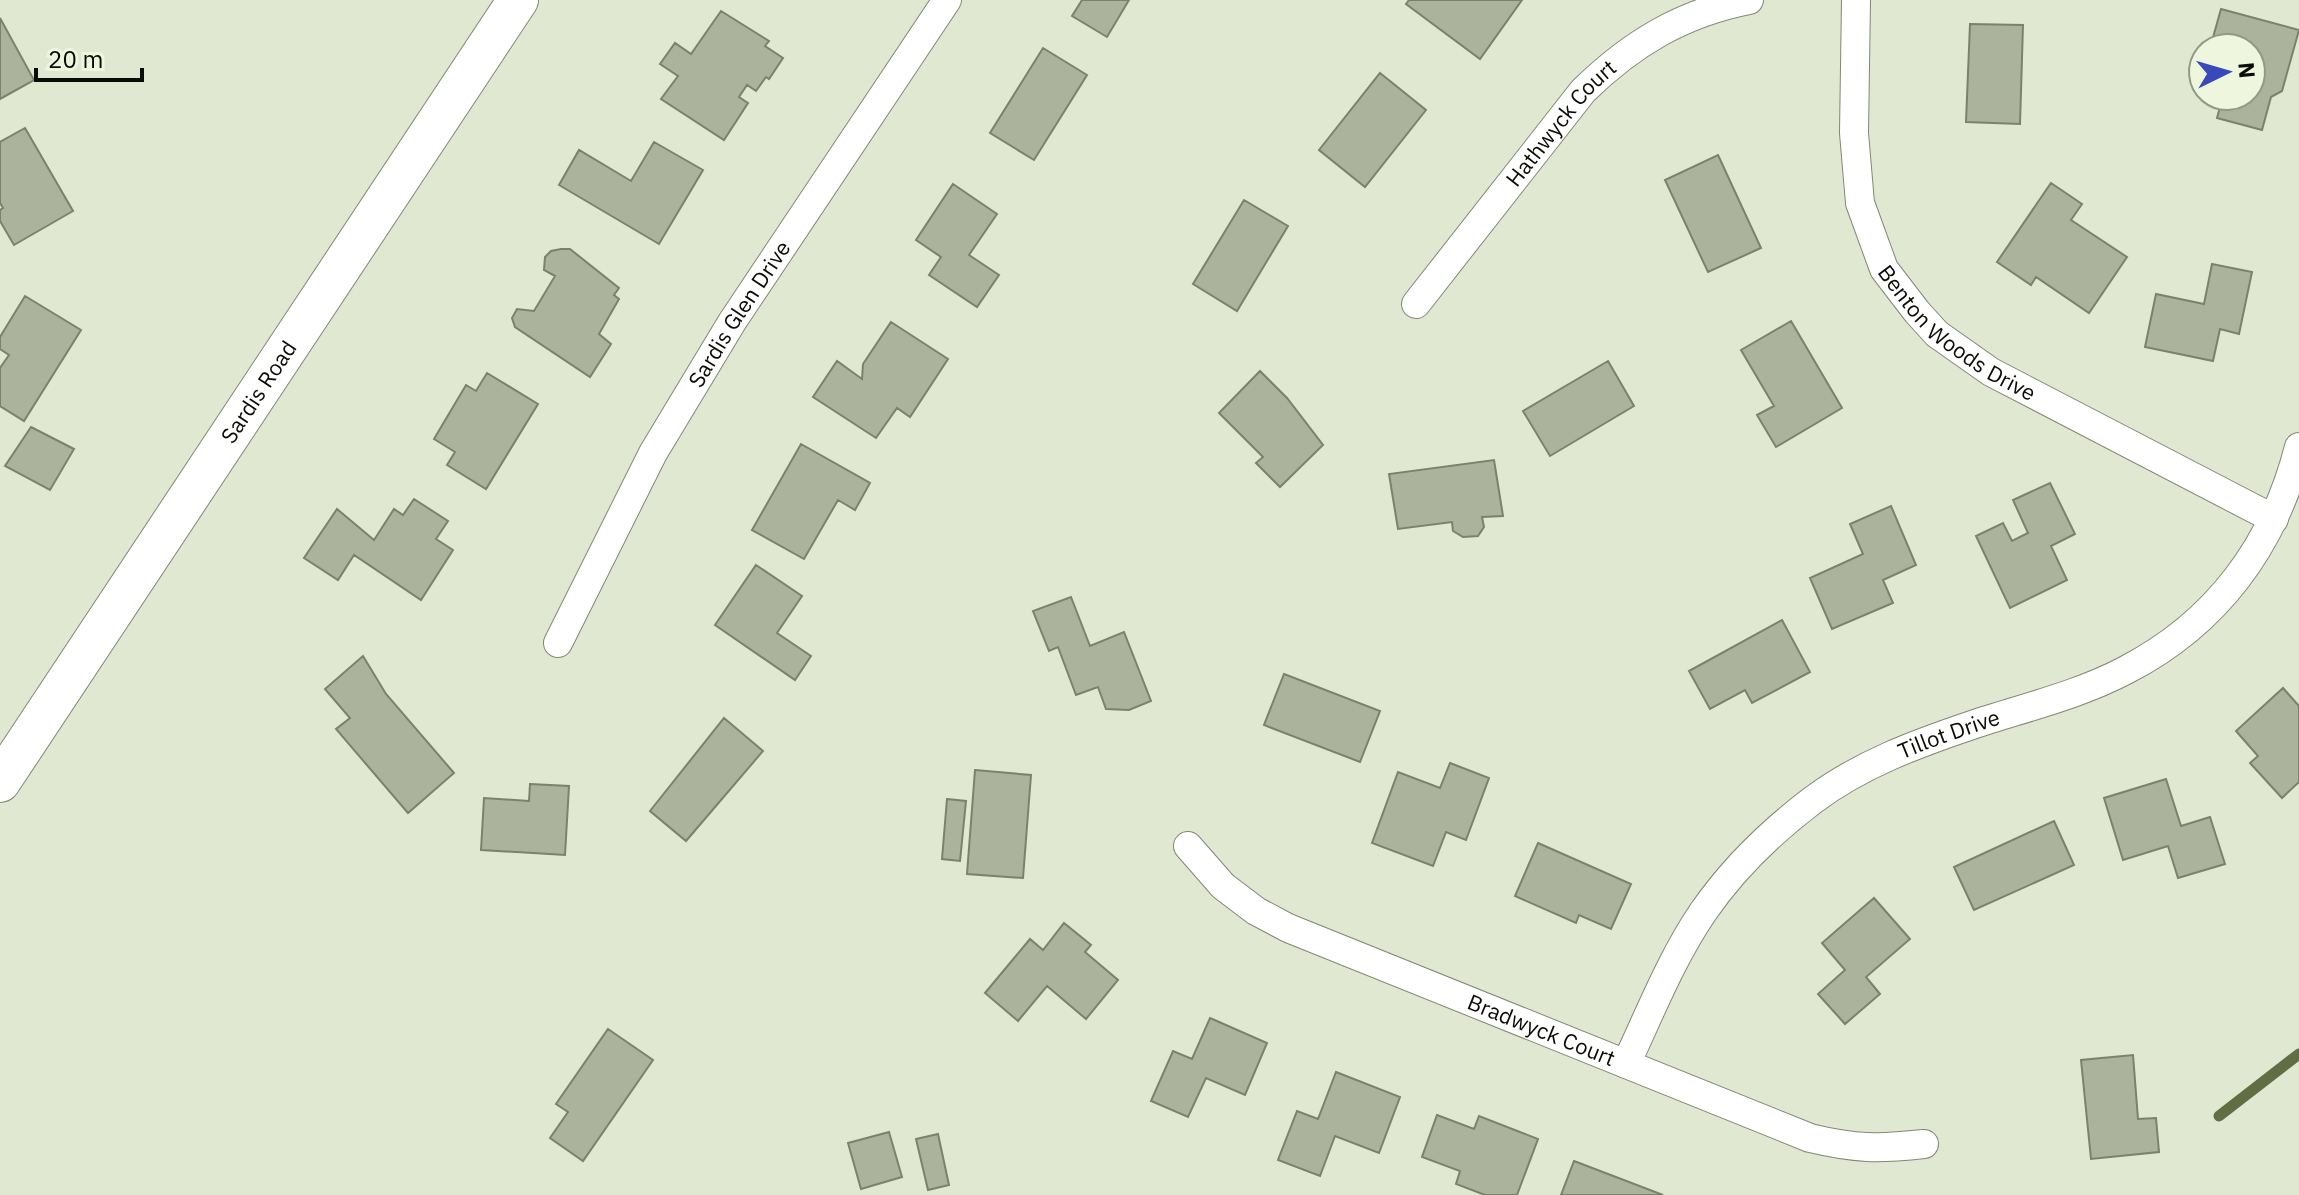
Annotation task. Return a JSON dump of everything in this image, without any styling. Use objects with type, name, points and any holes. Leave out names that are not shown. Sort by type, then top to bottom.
[{"type":"main road","name":"Sardis Road","points":[[0,782],[518,0]]},
{"type":"street","name":"Sardis Glen Drive","points":[[558,643],[653,453],[724,335],[947,0]]},
{"type":"street","name":"Hathwyck Court","points":[[1416,304],[1583,91],[1613,62],[1676,23],[1721,5],[1749,0]]},
{"type":"street","name":"Benton Woods Drive","points":[[1856,0],[1854,133],[1860,203],[1884,269],[1917,312],[1937,334],[1991,372],[2274,519]]},
{"type":"street","name":"Tillot Drive","points":[[1626,1064],[1670,970],[1703,913],[1733,875],[1773,833],[1827,791],[1904,748],[2089,686],[2125,671],[2162,649],[2200,618],[2247,567],[2274,519],[2299,447]]},
{"type":"street","name":"Bradwyck Court","points":[[1188,846],[1223,886],[1256,911],[1288,928],[1810,1138],[1880,1149],[1924,1144]]},
{"type":"building","points":[[1082,0],[1129,0],[1107,37],[1072,16]]},
{"type":"building","points":[[1409,0],[1522,0],[1480,59],[1406,4]]},
{"type":"building","points":[[2221,9],[2299,30],[2282,91],[2271,97],[2267,112],[2267,32],[2215,32]]},
{"type":"building","points":[[721,11],[769,41],[765,46],[783,58],[769,79],[766,77],[756,91],[747,85],[739,97],[748,103],[724,140],[661,99],[678,76],[660,64],[675,43],[691,54]]},
{"type":"building","points":[[0,18],[34,80],[0,99]]},
{"type":"building","points":[[1970,24],[2023,25],[2020,124],[1966,122]]},
{"type":"building","points":[[1043,48],[1087,75],[1034,160],[990,133]]},
{"type":"building","points":[[1380,73],[1426,110],[1365,187],[1319,150]]},
{"type":"building","points":[[2219,112],[2267,112],[2262,130],[2217,118]]},
{"type":"building","points":[[25,128],[73,211],[14,245],[0,221],[0,210],[3,208],[0,203],[0,142]]},
{"type":"building","points":[[654,142],[703,170],[659,244],[559,185],[579,150],[631,181]]},
{"type":"building","points":[[1718,155],[1761,248],[1708,272],[1665,180]]},
{"type":"building","points":[[2051,183],[2082,204],[2071,220],[2127,257],[2089,313],[2036,277],[2031,285],[1997,262]]},
{"type":"building","points":[[953,184],[997,214],[969,255],[999,275],[977,307],[929,275],[941,257],[916,240]]},
{"type":"building","points":[[1244,200],[1288,226],[1237,311],[1193,284]]},
{"type":"building","points":[[570,249],[619,288],[614,295],[619,299],[599,334],[611,344],[590,377],[515,327],[512,318],[517,309],[534,311],[555,276],[544,270],[545,257],[551,251]]},
{"type":"building","points":[[2212,264],[2252,272],[2239,334],[2220,329],[2213,361],[2145,347],[2156,294],[2204,304]]},
{"type":"building","points":[[25,296],[81,330],[24,421],[0,406],[0,368],[9,355],[0,349],[0,337]]},
{"type":"building","points":[[1791,321],[1842,408],[1776,447],[1757,415],[1774,406],[1741,350]]},
{"type":"building","points":[[891,322],[948,359],[910,417],[897,408],[876,438],[813,397],[837,361],[862,379],[863,364]]},
{"type":"building","points":[[1608,361],[1634,406],[1550,456],[1523,411]]},
{"type":"building","points":[[1260,371],[1287,398],[1323,445],[1280,487],[1256,463],[1263,457],[1219,413]]},
{"type":"building","points":[[487,373],[538,404],[486,489],[447,465],[455,452],[434,439],[466,385],[476,391]]},
{"type":"building","points":[[31,427],[74,449],[50,490],[5,466]]},
{"type":"building","points":[[801,444],[870,483],[855,510],[838,500],[804,559],[752,530]]},
{"type":"building","points":[[1494,460],[1503,516],[1482,517],[1484,527],[1478,536],[1463,537],[1453,531],[1452,522],[1398,529],[1389,474]]},
{"type":"building","points":[[2050,483],[2075,534],[2051,546],[2067,580],[2010,608],[1976,536],[2003,523],[2012,541],[2028,533],[2013,500]]},
{"type":"building","points":[[414,499],[448,521],[436,539],[453,550],[421,600],[354,555],[338,580],[304,558],[337,509],[374,540],[394,509],[403,515]]},
{"type":"building","points":[[1891,506],[1916,565],[1883,580],[1893,603],[1832,629],[1810,578],[1863,554],[1850,524]]},
{"type":"building","points":[[756,565],[802,596],[777,633],[811,656],[795,680],[715,625]]},
{"type":"building","points":[[1071,597],[1090,646],[1124,632],[1151,701],[1129,710],[1106,709],[1098,687],[1076,695],[1058,647],[1049,651],[1033,611]]},
{"type":"building","points":[[1782,620],[1810,672],[1752,703],[1745,690],[1710,709],[1689,671]]},
{"type":"building","points":[[363,656],[386,694],[454,773],[408,813],[336,729],[350,718],[325,689]]},
{"type":"building","points":[[1284,674],[1380,711],[1360,762],[1264,725]]},
{"type":"building","points":[[2283,688],[2299,706],[2299,782],[2282,798],[2250,763],[2258,756],[2236,731]]},
{"type":"building","points":[[724,718],[763,751],[686,841],[650,811]]},
{"type":"building","points":[[1450,763],[1489,778],[1466,840],[1446,832],[1433,866],[1372,843],[1398,772],[1440,788]]},
{"type":"building","points":[[975,770],[1031,775],[1023,878],[967,874]]},
{"type":"building","points":[[2166,779],[2181,826],[2210,817],[2225,864],[2178,878],[2168,846],[2123,860],[2104,798]]},
{"type":"building","points":[[530,784],[569,786],[565,855],[481,850],[484,798],[529,801]]},
{"type":"building","points":[[947,799],[966,801],[960,861],[942,859]]},
{"type":"building","points":[[2054,821],[2074,865],[1974,910],[1954,867]]},
{"type":"building","points":[[1538,843],[1631,884],[1611,929],[1579,915],[1576,923],[1515,896]]},
{"type":"building","points":[[1874,898],[1910,939],[1866,977],[1880,994],[1845,1024],[1818,994],[1845,970],[1822,943]]},
{"type":"building","points":[[1064,923],[1091,945],[1085,952],[1118,980],[1086,1019],[1047,986],[1018,1021],[985,993],[1030,939],[1043,950]]},
{"type":"building","points":[[1210,1018],[1267,1043],[1245,1095],[1206,1078],[1188,1117],[1151,1101],[1173,1051],[1192,1059]]},
{"type":"building","points":[[608,1029],[653,1060],[583,1161],[550,1138],[568,1112],[556,1104]]},
{"type":"building","points":[[2133,1055],[2138,1119],[2156,1118],[2159,1152],[2091,1159],[2081,1060]]},
{"type":"building","points":[[1336,1072],[1400,1097],[1379,1153],[1335,1136],[1320,1176],[1278,1160],[1297,1111],[1318,1119]]},
{"type":"building","points":[[1437,1115],[1474,1129],[1479,1116],[1538,1139],[1517,1195],[1485,1195],[1456,1184],[1460,1171],[1422,1157]]},
{"type":"building","points":[[889,1132],[902,1177],[861,1189],[848,1143]]},
{"type":"building","points":[[938,1134],[949,1185],[928,1190],[916,1139]]},
{"type":"building","points":[[1574,1161],[1663,1195],[1561,1195]]},
{"type":"waterway","points":[[2219,1116],[2299,1054]]}]
